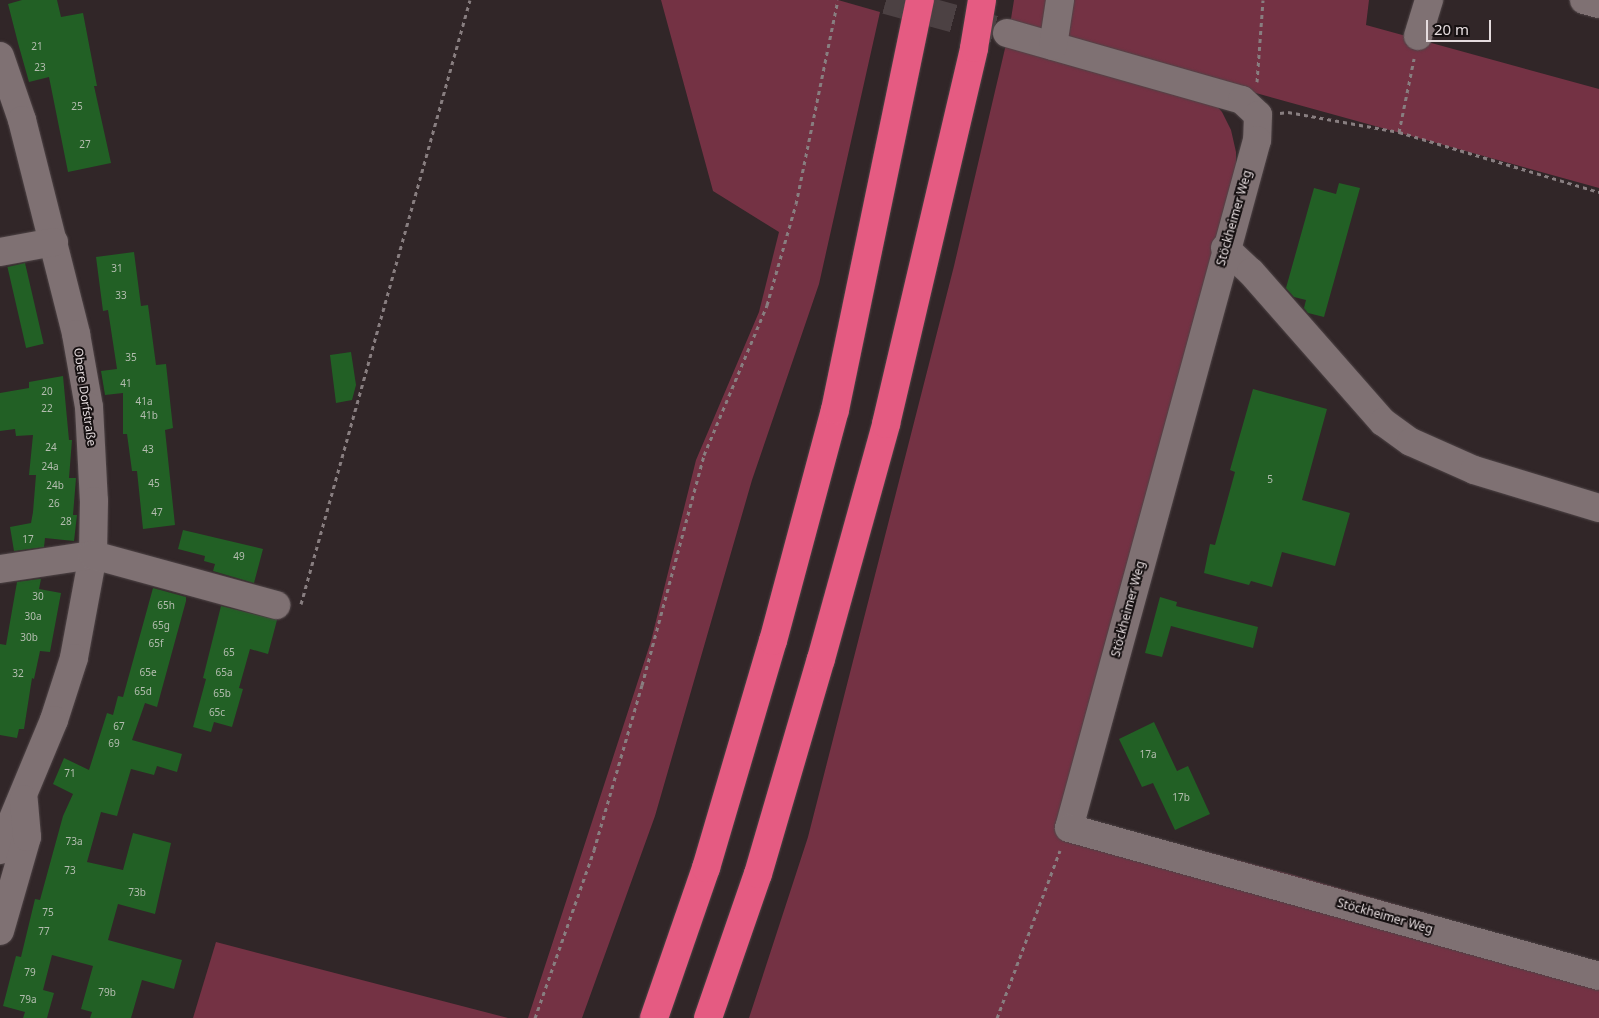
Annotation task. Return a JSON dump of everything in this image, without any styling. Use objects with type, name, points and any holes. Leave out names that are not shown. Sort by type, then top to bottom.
[{"type":"highway","points":[[654,1018],[708,859],[773,641],[835,410],[920,0]]},
{"type":"highway","points":[[708,1018],[758,874],[821,659],[886,424],[972,58],[982,0]]},
{"type":"street","points":[[1053,46],[1060,0]]},
{"type":"street","points":[[1418,36],[1429,0]]},
{"type":"street","points":[[1584,0],[1599,4]]},
{"type":"street","points":[[1007,33],[1242,100],[1258,115]]},
{"type":"street","name":"Obere Dorfstraße","points":[[0,56],[22,120],[76,334],[89,407],[94,502],[93,555],[74,658],[54,720],[0,850]]},
{"type":"street","name":"Stöckheimer Weg","points":[[1258,115],[1256,140],[1225,248],[1069,828],[1599,976]]},
{"type":"street","points":[[0,252],[54,242]]},
{"type":"street","points":[[1225,248],[1251,272],[1383,422],[1411,442],[1474,470],[1599,508]]},
{"type":"street","points":[[0,569],[93,555],[276,605]]},
{"type":"street","name":"Obere Dorfstraße","points":[[0,931],[27,837],[23,792]]},
{"type":"path","points":[[276,605],[298,613],[470,0]]},
{"type":"path","points":[[535,1018],[594,850],[642,685],[704,455],[767,305],[796,204],[838,0]]},
{"type":"path","points":[[1264,0],[1257,68],[1258,115],[1288,112],[1400,132],[1599,192]]},
{"type":"path","points":[[1400,132],[1418,36]]},
{"type":"path","points":[[997,1018],[1069,828]]},
{"type":"shaded area","points":[[661,0],[838,0],[880,12],[819,284],[752,480],[655,816],[582,1018],[528,1018],[651,641],[696,460],[759,312],[779,232],[713,191]]},
{"type":"shaded area","points":[[1014,0],[1369,0],[1366,25],[1599,89],[1599,188],[1010,25]]},
{"type":"shaded area","points":[[1007,40],[1213,102],[1222,112],[1231,130],[1236,152],[1236,172],[1061,813],[1290,874],[1599,963],[1599,1018],[749,1018],[808,837],[954,266]]},
{"type":"shaded area","points":[[216,942],[508,1018],[193,1018]]},
{"type":"building","points":[[22,0],[57,0],[61,17],[83,13],[97,86],[94,86],[111,163],[68,172],[49,77],[29,82],[18,43],[8,4]]},
{"type":"building","points":[[1339,183],[1360,188],[1324,317],[1308,313],[1304,308],[1306,300],[1294,297],[1286,288],[1314,188],[1336,194]]},
{"type":"building","points":[[134,252],[141,306],[148,305],[156,365],[166,364],[173,428],[165,430],[175,525],[143,529],[137,471],[132,471],[127,434],[123,434],[123,393],[105,395],[101,371],[117,369],[108,310],[103,311],[96,257]]},
{"type":"building","points":[[25,263],[44,344],[26,348],[7,267]]},
{"type":"building","points":[[351,352],[356,385],[352,400],[336,403],[330,355]]},
{"type":"building","points":[[63,376],[69,440],[72,440],[69,478],[76,478],[73,515],[77,515],[74,541],[45,538],[44,547],[14,551],[10,527],[31,523],[33,512],[36,475],[29,475],[33,435],[16,436],[15,429],[0,431],[0,393],[29,388],[29,382]]},
{"type":"building","points":[[1253,389],[1327,409],[1302,500],[1350,513],[1335,566],[1282,552],[1272,587],[1251,581],[1249,585],[1204,573],[1210,544],[1215,545],[1235,472],[1230,470]]},
{"type":"building","points":[[183,530],[263,549],[254,583],[213,571],[215,564],[204,561],[205,556],[178,549]]},
{"type":"building","points":[[41,579],[39,589],[61,593],[50,652],[40,651],[34,679],[32,678],[24,729],[19,729],[17,738],[0,735],[0,644],[6,645],[17,582]]},
{"type":"building","points":[[153,588],[186,597],[186,601],[157,707],[145,703],[132,740],[182,754],[177,772],[157,766],[154,775],[131,769],[117,816],[101,812],[87,862],[123,870],[133,833],[171,843],[155,914],[118,904],[108,940],[182,960],[174,989],[142,980],[131,1018],[90,1018],[92,1012],[81,1009],[93,966],[52,955],[43,990],[54,993],[47,1018],[23,1018],[25,1012],[3,1006],[16,956],[21,957],[35,899],[40,900],[63,816],[73,794],[53,784],[64,758],[89,770],[107,713],[113,715],[118,696],[123,697]]},
{"type":"building","points":[[1160,597],[1177,602],[1176,606],[1258,627],[1253,648],[1171,626],[1162,657],[1145,653]]},
{"type":"building","points":[[221,606],[277,620],[268,654],[250,649],[239,688],[243,689],[232,727],[214,722],[211,732],[193,727],[206,679],[203,678]]},
{"type":"building","points":[[1154,722],[1177,771],[1188,766],[1210,814],[1175,830],[1153,783],[1142,787],[1119,739]]},
{"type":"tunnel","points":[[886,0],[1007,33]]}]
